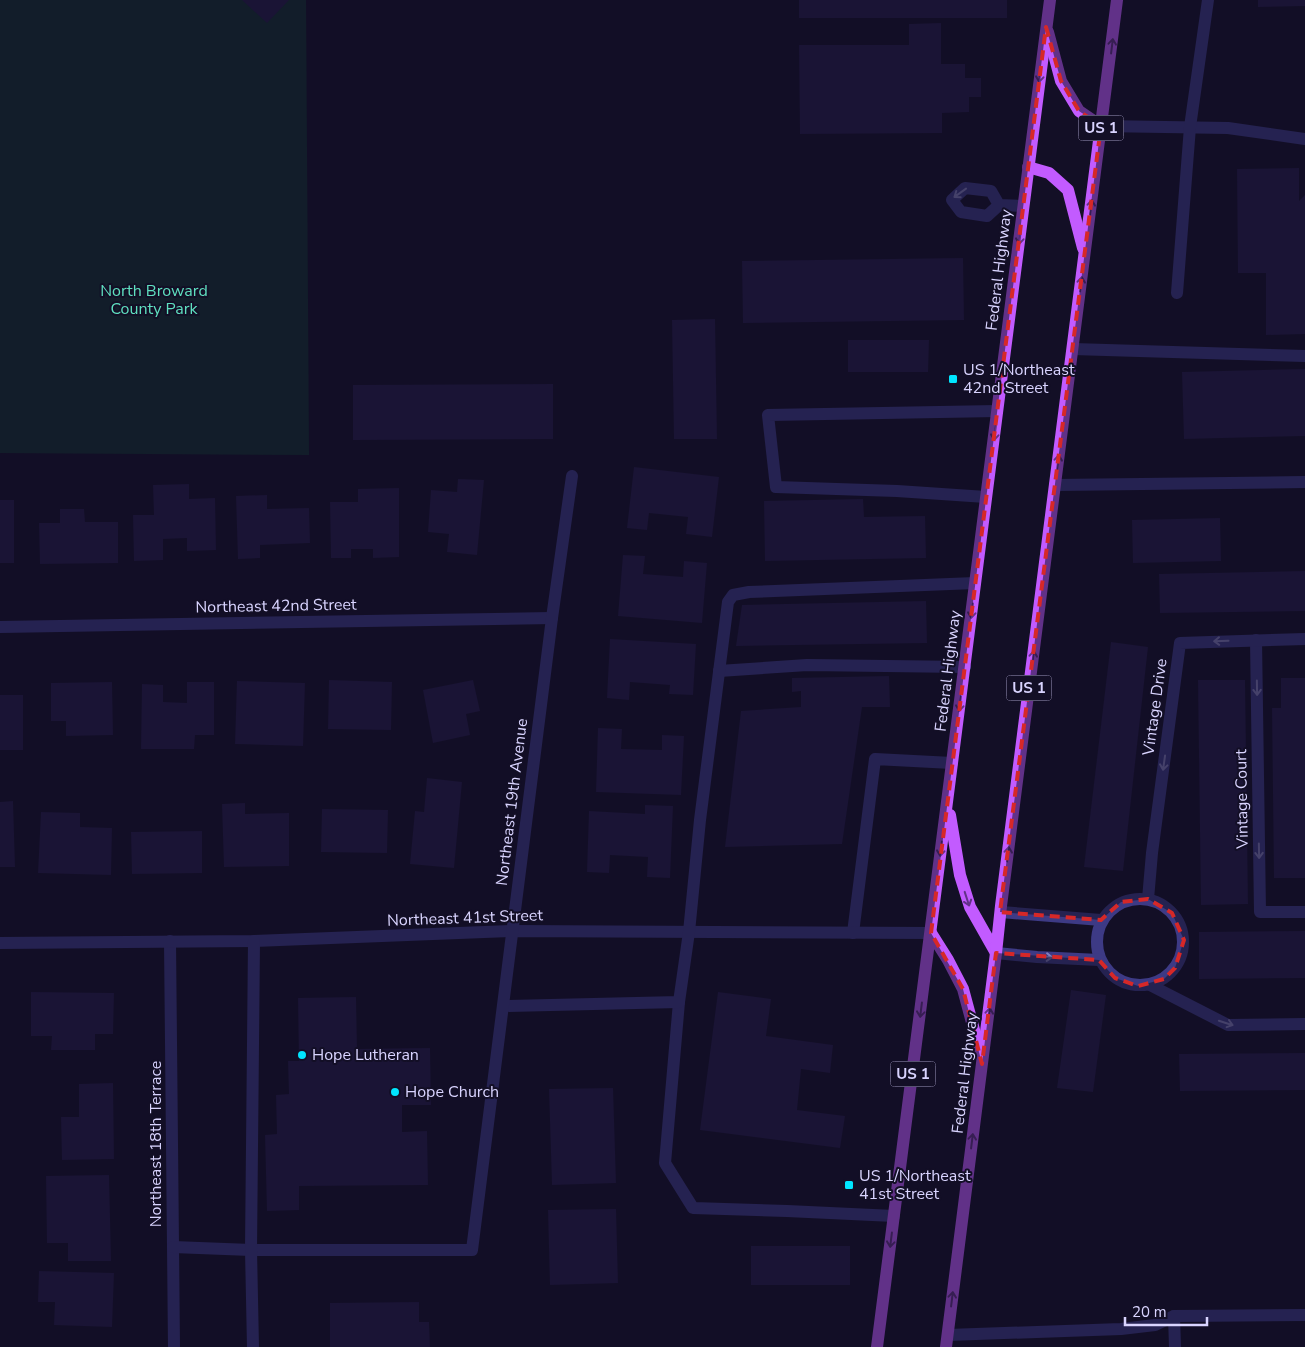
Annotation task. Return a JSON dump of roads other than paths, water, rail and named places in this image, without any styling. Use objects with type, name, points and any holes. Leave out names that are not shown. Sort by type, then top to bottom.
[{"type":"main road","name":"Federal Highway","points":[[877,1347],[1050,0]]},
{"type":"main road","name":"Federal Highway","points":[[947,1341],[1117,0]]},
{"type":"main road","points":[[1046,27],[1061,81],[1079,111],[1102,126]]},
{"type":"main road","points":[[1028,168],[1049,172],[1068,190],[1085,255]]},
{"type":"main road","points":[[948,800],[960,875],[970,907],[996,953]]},
{"type":"main road","points":[[930,933],[948,960],[963,988],[982,1064]]},
{"type":"street","points":[[1177,293],[1190,127],[1208,0]]},
{"type":"street","points":[[1102,126],[1228,128],[1305,139]]},
{"type":"street","points":[[999,205],[1024,206]]},
{"type":"street","points":[[1073,349],[1305,356]]},
{"type":"street","points":[[986,497],[776,487],[768,415],[997,411]]},
{"type":"street","name":"Northeast 19th Avenue","points":[[251,1250],[472,1250],[552,618],[572,476]]},
{"type":"street","points":[[1055,486],[1305,482]]},
{"type":"street","points":[[894,1216],[693,1208],[665,1162],[679,1002],[689,932],[700,820],[728,602],[733,595],[749,592],[975,583]]},
{"type":"street","name":"Northeast 42nd Street","points":[[0,627],[552,618]]},
{"type":"street","name":"Vintage Drive","points":[[1148,899],[1152,853],[1180,643],[1305,639]]},
{"type":"street","name":"Vintage Court","points":[[1256,640],[1260,912],[1305,912]]},
{"type":"street","points":[[719,672],[807,666],[964,667]]},
{"type":"street","points":[[853,933],[874,759],[952,764]]},
{"type":"street","points":[[1134,899],[1148,899],[1160,903],[1172,913],[1180,926],[1184,940],[1182,955],[1175,968],[1164,979],[1150,985],[1126,984],[1106,970],[1099,960],[1096,933],[1102,920],[1110,910],[1121,902],[1134,899]]},
{"type":"street","points":[[1001,912],[1102,920]]},
{"type":"street","name":"Northeast 41st Street","points":[[0,943],[254,941],[512,932],[930,933]]},
{"type":"street","name":"Northeast 18th Terrace","points":[[170,941],[174,1347]]},
{"type":"street","points":[[253,1347],[251,1250],[254,941]]},
{"type":"street","points":[[996,953],[1099,960]]},
{"type":"street","points":[[1150,985],[1228,1025],[1305,1024]]},
{"type":"street","points":[[504,1006],[679,1002]]},
{"type":"street","points":[[173,1247],[251,1250]]},
{"type":"street","points":[[947,1341],[1120,1329],[1155,1325],[1174,1316],[1305,1315]]},
{"type":"street","points":[[1174,1316],[1175,1347]]},
{"type":"place","name":"US 1/Northeast 42nd Street","points":[[953,379]]},
{"type":"place","name":"Hope Lutheran","points":[[302,1055]]},
{"type":"place","name":"Hope Church","points":[[395,1092]]},
{"type":"place","name":"US 1/Northeast 41st Street","points":[[849,1185]]},
{"type":"park label","name":"North Broward County Park","points":[[154,300]]}]
